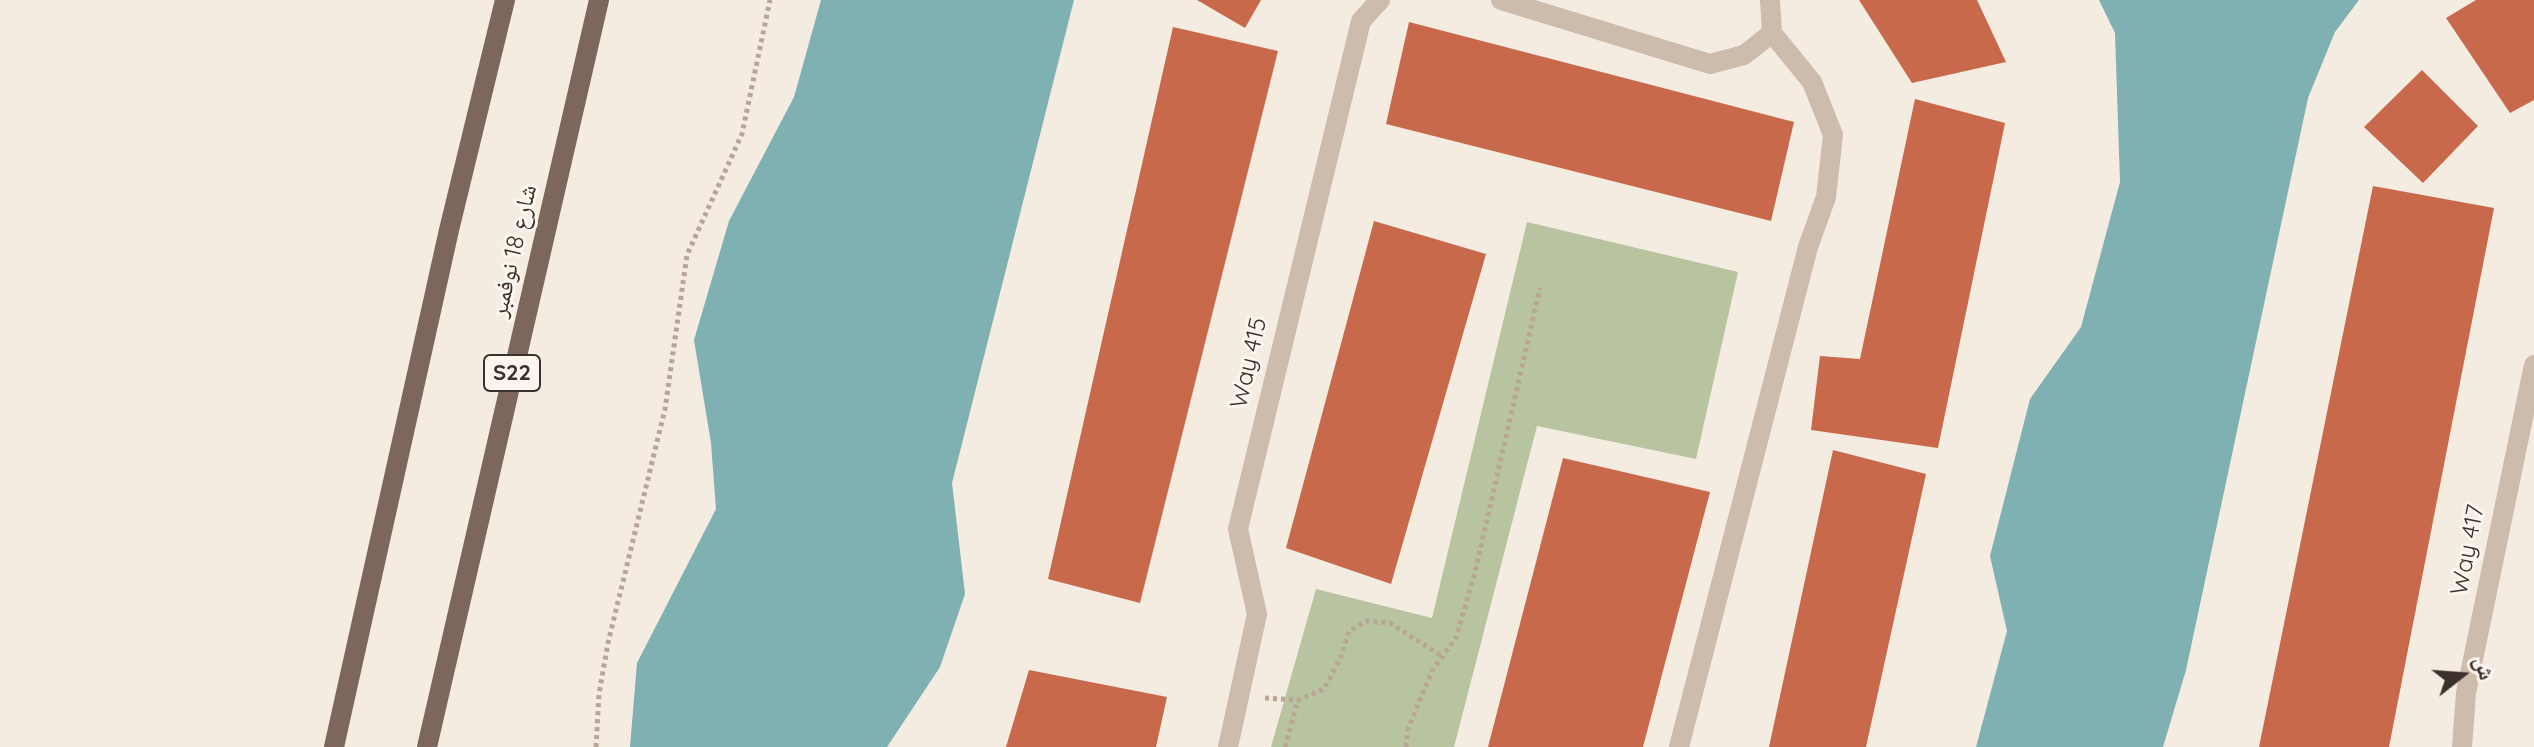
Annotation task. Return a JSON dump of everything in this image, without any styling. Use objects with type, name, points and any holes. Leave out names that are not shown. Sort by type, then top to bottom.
[{"type":"main road","points":[[334,747],[449,230],[505,0]]},
{"type":"main road","name":"شارع 18 نوفمبر","points":[[427,747],[599,0]]},
{"type":"street","name":"Way 415","points":[[1228,747],[1257,614],[1238,529],[1361,21],[1380,0]]},
{"type":"street","points":[[1501,0],[1710,64],[1744,55],[1772,33]]},
{"type":"street","points":[[1679,747],[1808,247],[1826,197],[1833,135],[1812,82],[1772,33],[1770,0]]},
{"type":"street","name":"Way 417","points":[[2462,747],[2466,693],[2524,449],[2534,365]]},
{"type":"path","points":[[596,747],[599,694],[608,643],[665,409],[687,255],[742,134],[770,0]]},
{"type":"path","points":[[1406,747],[1408,729],[1432,671],[1456,638],[1475,572],[1540,288]]},
{"type":"path","points":[[1240,697],[1298,700],[1324,689],[1340,659],[1349,631],[1366,621],[1390,623],[1442,656]]},
{"type":"path","points":[[1285,747],[1298,700]]},
{"type":"green space","points":[[1527,222],[1738,272],[1696,459],[1537,426],[1454,747],[1271,747],[1316,589],[1432,618]]},
{"type":"water","points":[[821,0],[1074,0],[952,483],[965,594],[940,667],[887,747],[630,747],[637,663],[716,509],[711,443],[694,340],[729,221],[794,97]]},
{"type":"water","points":[[2099,0],[2359,0],[2335,32],[2308,98],[2186,670],[2163,747],[1976,747],[2007,631],[1990,556],[2030,399],[2081,327],[2120,182],[2115,33]]},
{"type":"building","points":[[1197,0],[1261,0],[1245,28]]},
{"type":"building","points":[[1859,0],[1977,0],[2006,62],[1912,83]]},
{"type":"building","points":[[2476,0],[2534,0],[2534,100],[2510,113],[2446,18]]},
{"type":"building","points":[[1409,22],[1794,122],[1771,221],[1386,124]]},
{"type":"building","points":[[1173,27],[1278,51],[1140,603],[1048,579]]},
{"type":"building","points":[[2422,70],[2478,126],[2423,183],[2364,127]]},
{"type":"building","points":[[1915,99],[2005,123],[1938,448],[1811,430],[1820,356],[1860,359]]},
{"type":"building","points":[[2373,186],[2494,208],[2389,747],[2259,747]]},
{"type":"building","points":[[1374,221],[1486,254],[1391,584],[1286,548]]},
{"type":"building","points":[[1833,450],[1926,474],[1866,747],[1769,747]]},
{"type":"building","points":[[1563,458],[1710,492],[1643,747],[1488,747]]},
{"type":"building","points":[[1029,670],[1167,697],[1156,747],[1006,747]]}]
